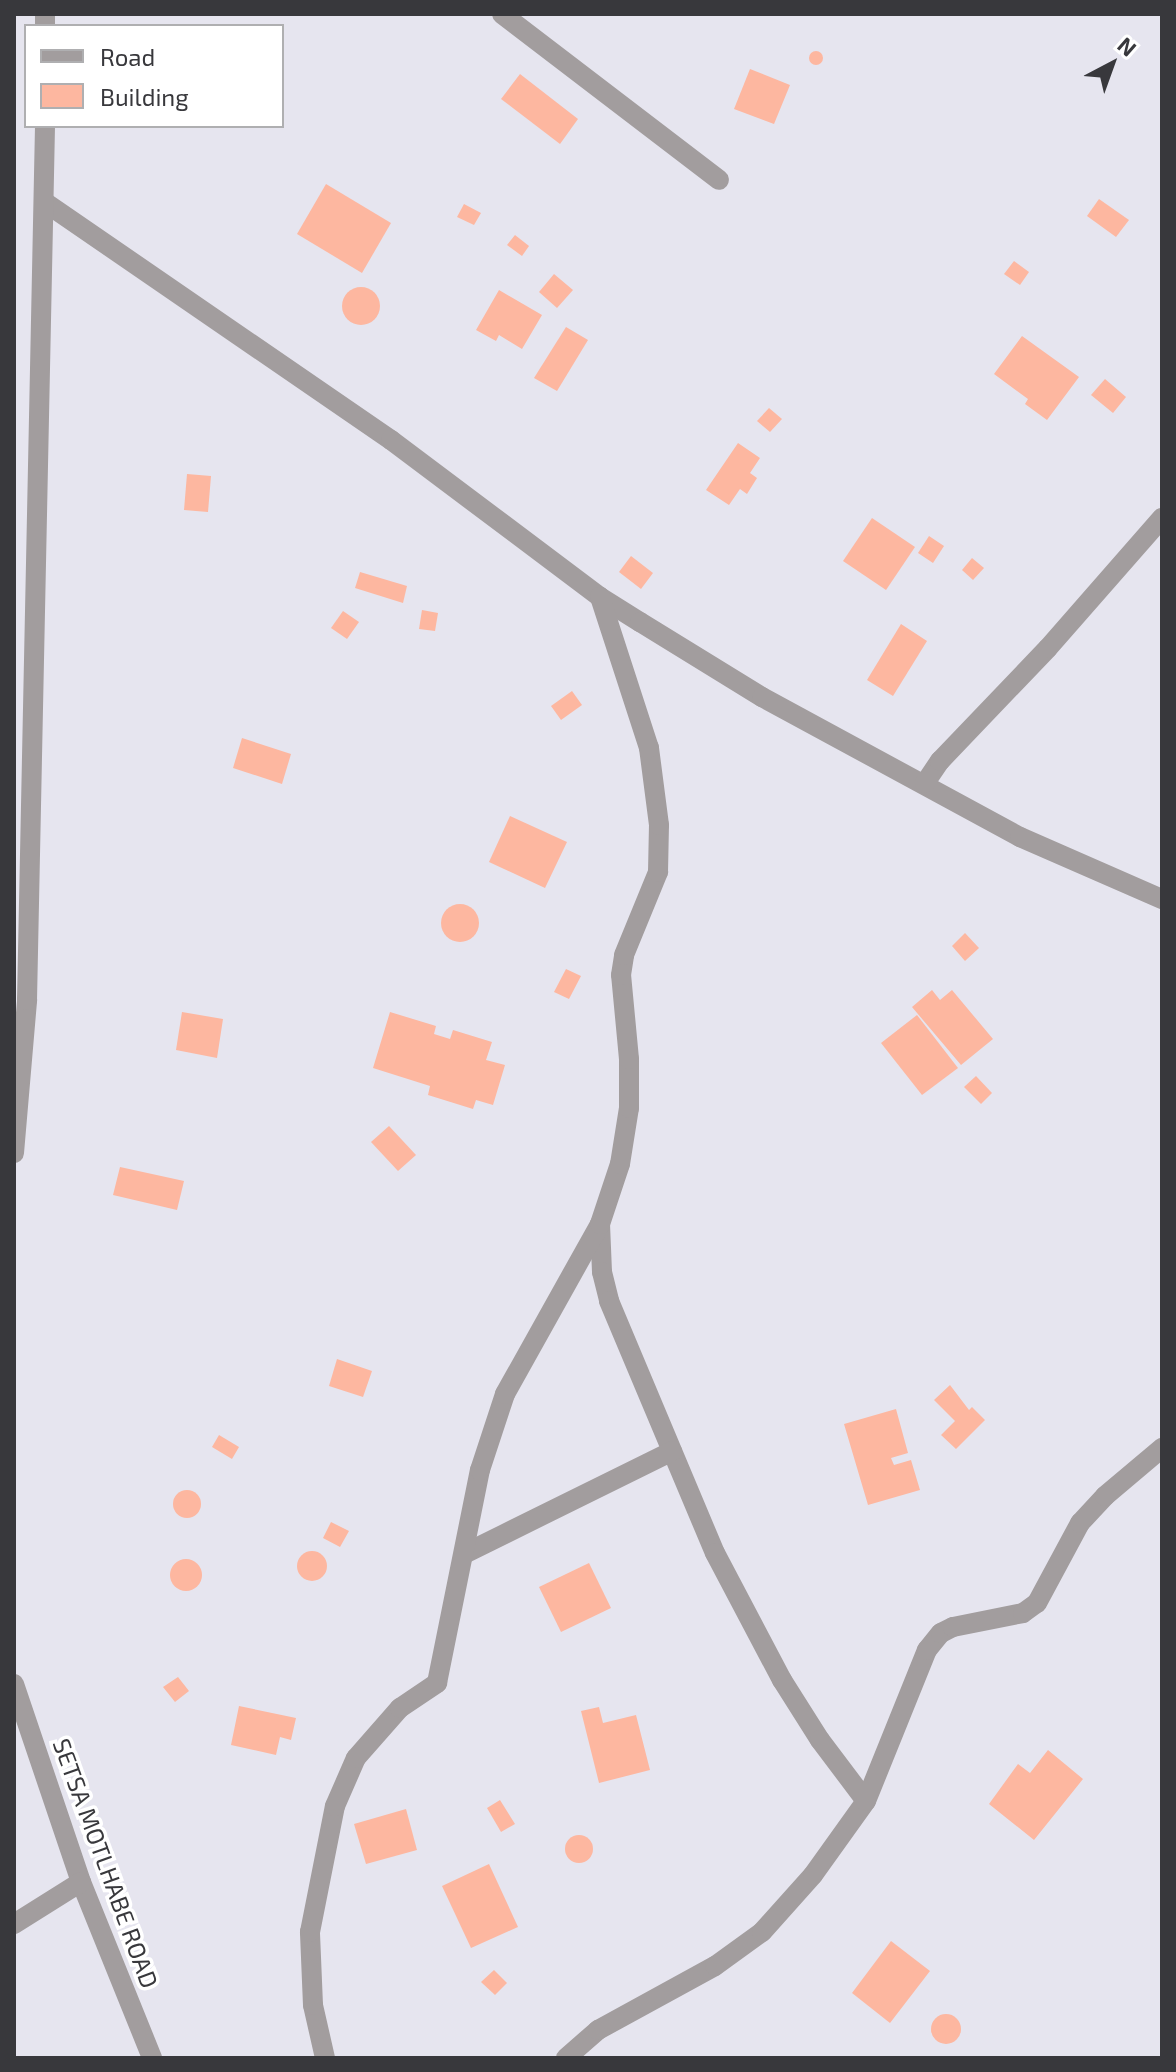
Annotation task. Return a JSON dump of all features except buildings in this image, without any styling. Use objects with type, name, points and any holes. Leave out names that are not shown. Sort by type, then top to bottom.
[{"type":"street","points":[[502,14],[719,180]]},
{"type":"street","points":[[14,1153],[46,203],[45,128]]},
{"type":"street","points":[[46,203],[391,440],[600,597],[762,697],[1060,857],[1162,899]]},
{"type":"street","points":[[925,783],[964,734],[1057,638],[1162,518]]},
{"type":"street","points":[[325,2058],[313,2005],[310,1932],[335,1806],[356,1758],[400,1708],[437,1683],[480,1470],[505,1394],[600,1224],[620,1164],[629,1108],[621,975],[624,955],[658,872],[659,825],[649,748],[600,597]]},
{"type":"street","points":[[600,1224],[602,1272],[609,1301],[715,1553],[782,1680],[820,1740],[866,1801]]},
{"type":"street","points":[[566,2058],[598,2030],[715,1966],[762,1932],[813,1875],[866,1801],[927,1650],[941,1633],[953,1627],[1023,1613],[1037,1603],[1080,1523],[1105,1496],[1162,1448]]},
{"type":"street","points":[[464,1554],[672,1451]]},
{"type":"street","name":"SETSA MOTLHABE ROAD","points":[[14,1684],[81,1882],[152,2058]]},
{"type":"street","points":[[14,1924],[81,1882]]}]
